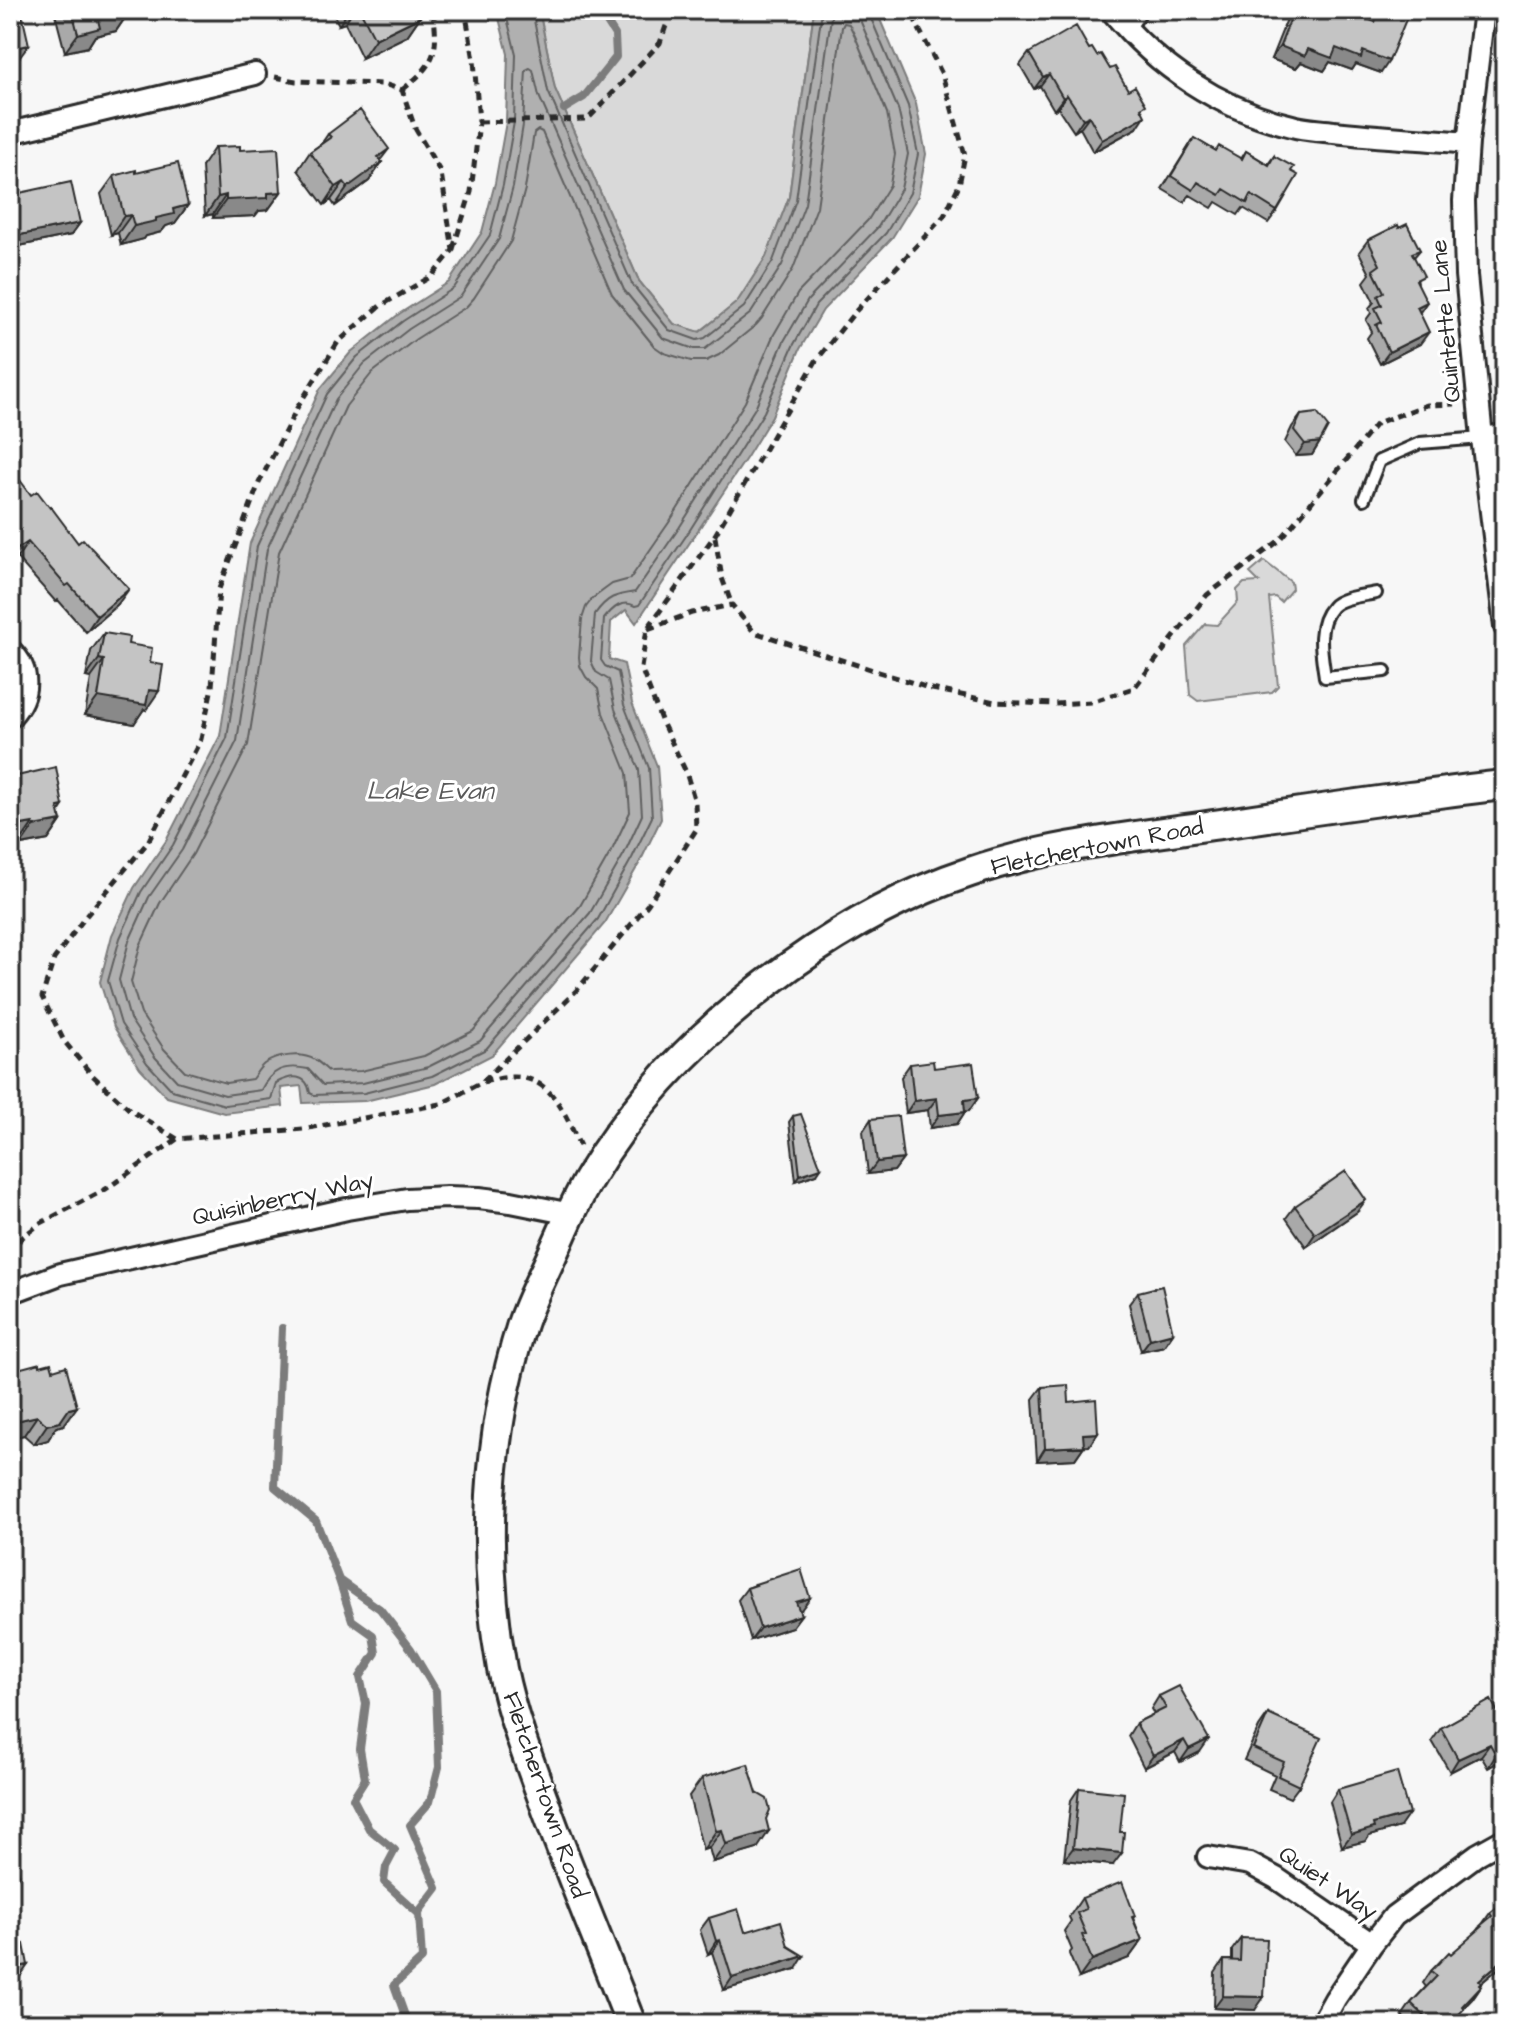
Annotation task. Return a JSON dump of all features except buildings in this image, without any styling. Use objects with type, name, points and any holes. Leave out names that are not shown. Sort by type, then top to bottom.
[{"type":"street","points":[[1111,10],[1153,55],[1180,76],[1246,112],[1293,127],[1468,143]]},
{"type":"street","name":"Quintette Lane","points":[[1484,10],[1464,201],[1466,275],[1505,627]]},
{"type":"street","points":[[10,133],[255,74]]},
{"type":"street","points":[[1482,438],[1505,435]]},
{"type":"street","points":[[10,650],[22,666],[26,683],[22,700],[10,717]]},
{"type":"street","name":"Fletchertown Road","points":[[631,2024],[521,1740],[503,1671],[493,1591],[490,1504],[494,1451],[505,1387],[523,1319],[592,1172],[613,1140],[644,1098],[684,1054],[746,998],[824,942],[871,915],[968,872],[1035,854],[1342,806],[1505,785]]},
{"type":"street","name":"Quisinberry Way","points":[[17,1290],[60,1274],[347,1209],[407,1199],[479,1198],[571,1214]]},
{"type":"street","points":[[1321,2024],[1372,1944],[1394,1916],[1478,1854],[1505,1839]]},
{"type":"street","name":"Quiet Way","points":[[1208,1857],[1250,1864],[1276,1878],[1372,1944]]},
{"type":"lane","points":[[1128,31],[1142,10]]},
{"type":"lane","points":[[1364,499],[1379,461],[1420,443],[1482,438]]},
{"type":"lane","points":[[1376,593],[1332,606],[1322,626],[1320,646],[1325,677],[1385,671]]},
{"type":"path","points":[[402,90],[418,78],[432,60],[437,38],[433,10]]},
{"type":"path","points":[[177,1139],[130,1110],[91,1074],[64,1041],[42,997],[54,959],[148,842],[201,739],[212,687],[219,589],[259,483],[297,408],[338,342],[380,306],[432,276],[453,250],[471,192],[479,122],[474,60],[465,10]]},
{"type":"path","points":[[479,122],[588,119],[660,43],[668,10]]},
{"type":"path","points":[[17,1290],[13,1257],[20,1239],[41,1223],[106,1189],[177,1139],[303,1129],[441,1104],[482,1082],[578,989],[648,904],[696,830],[695,802],[686,772],[641,668],[647,629],[715,535],[816,361],[854,313],[944,216],[959,185],[965,155],[942,74],[912,10]]},
{"type":"path","points":[[255,74],[296,81],[384,84],[402,90]]},
{"type":"path","points":[[402,90],[415,128],[441,173],[453,250]]},
{"type":"path","points":[[715,535],[722,578],[732,605],[754,632],[932,689],[995,702],[1091,702],[1134,688],[1207,595],[1280,540],[1377,423],[1427,405],[1455,404]]},
{"type":"path","points":[[647,629],[692,613],[732,605]]},
{"type":"path","points":[[482,1082],[516,1077],[542,1084],[561,1106],[592,1172]]},
{"type":"shaded area","points":[[539,10],[814,10],[789,197],[766,257],[737,303],[699,332],[674,324],[639,281],[555,89]]},
{"type":"shaded area","points":[[1264,561],[1291,582],[1292,589],[1281,602],[1275,597],[1269,598],[1278,686],[1272,692],[1198,701],[1190,695],[1186,646],[1205,624],[1217,625],[1238,602],[1237,590],[1244,583],[1259,582],[1250,573]]},
{"type":"water","name":"Lake Evan","points":[[497,10],[539,10],[555,89],[639,281],[674,324],[700,332],[737,302],[766,257],[789,197],[814,10],[876,10],[916,104],[926,154],[918,196],[892,238],[823,310],[800,349],[772,416],[636,623],[626,610],[611,622],[609,659],[624,664],[632,703],[657,766],[661,819],[605,923],[492,1055],[435,1084],[365,1101],[303,1103],[301,1086],[281,1088],[283,1106],[224,1113],[167,1097],[140,1068],[114,1027],[100,982],[112,935],[134,888],[166,841],[220,736],[250,543],[320,389],[351,352],[399,314],[449,282],[482,232],[506,122],[508,54]]},
{"type":"waterway","points":[[564,109],[584,97],[616,57],[615,35],[599,10]]},
{"type":"waterway","points":[[282,1328],[275,1487],[316,1521],[352,1620],[373,1635],[376,1653],[360,1677],[366,1703],[360,1749],[365,1779],[353,1798],[369,1829],[395,1850],[386,1867],[384,1882],[419,1914],[422,1959],[394,1985],[408,2024]]},
{"type":"waterway","points":[[339,1580],[380,1609],[411,1649],[436,1691],[439,1767],[430,1802],[410,1825],[437,1888],[419,1914]]}]
